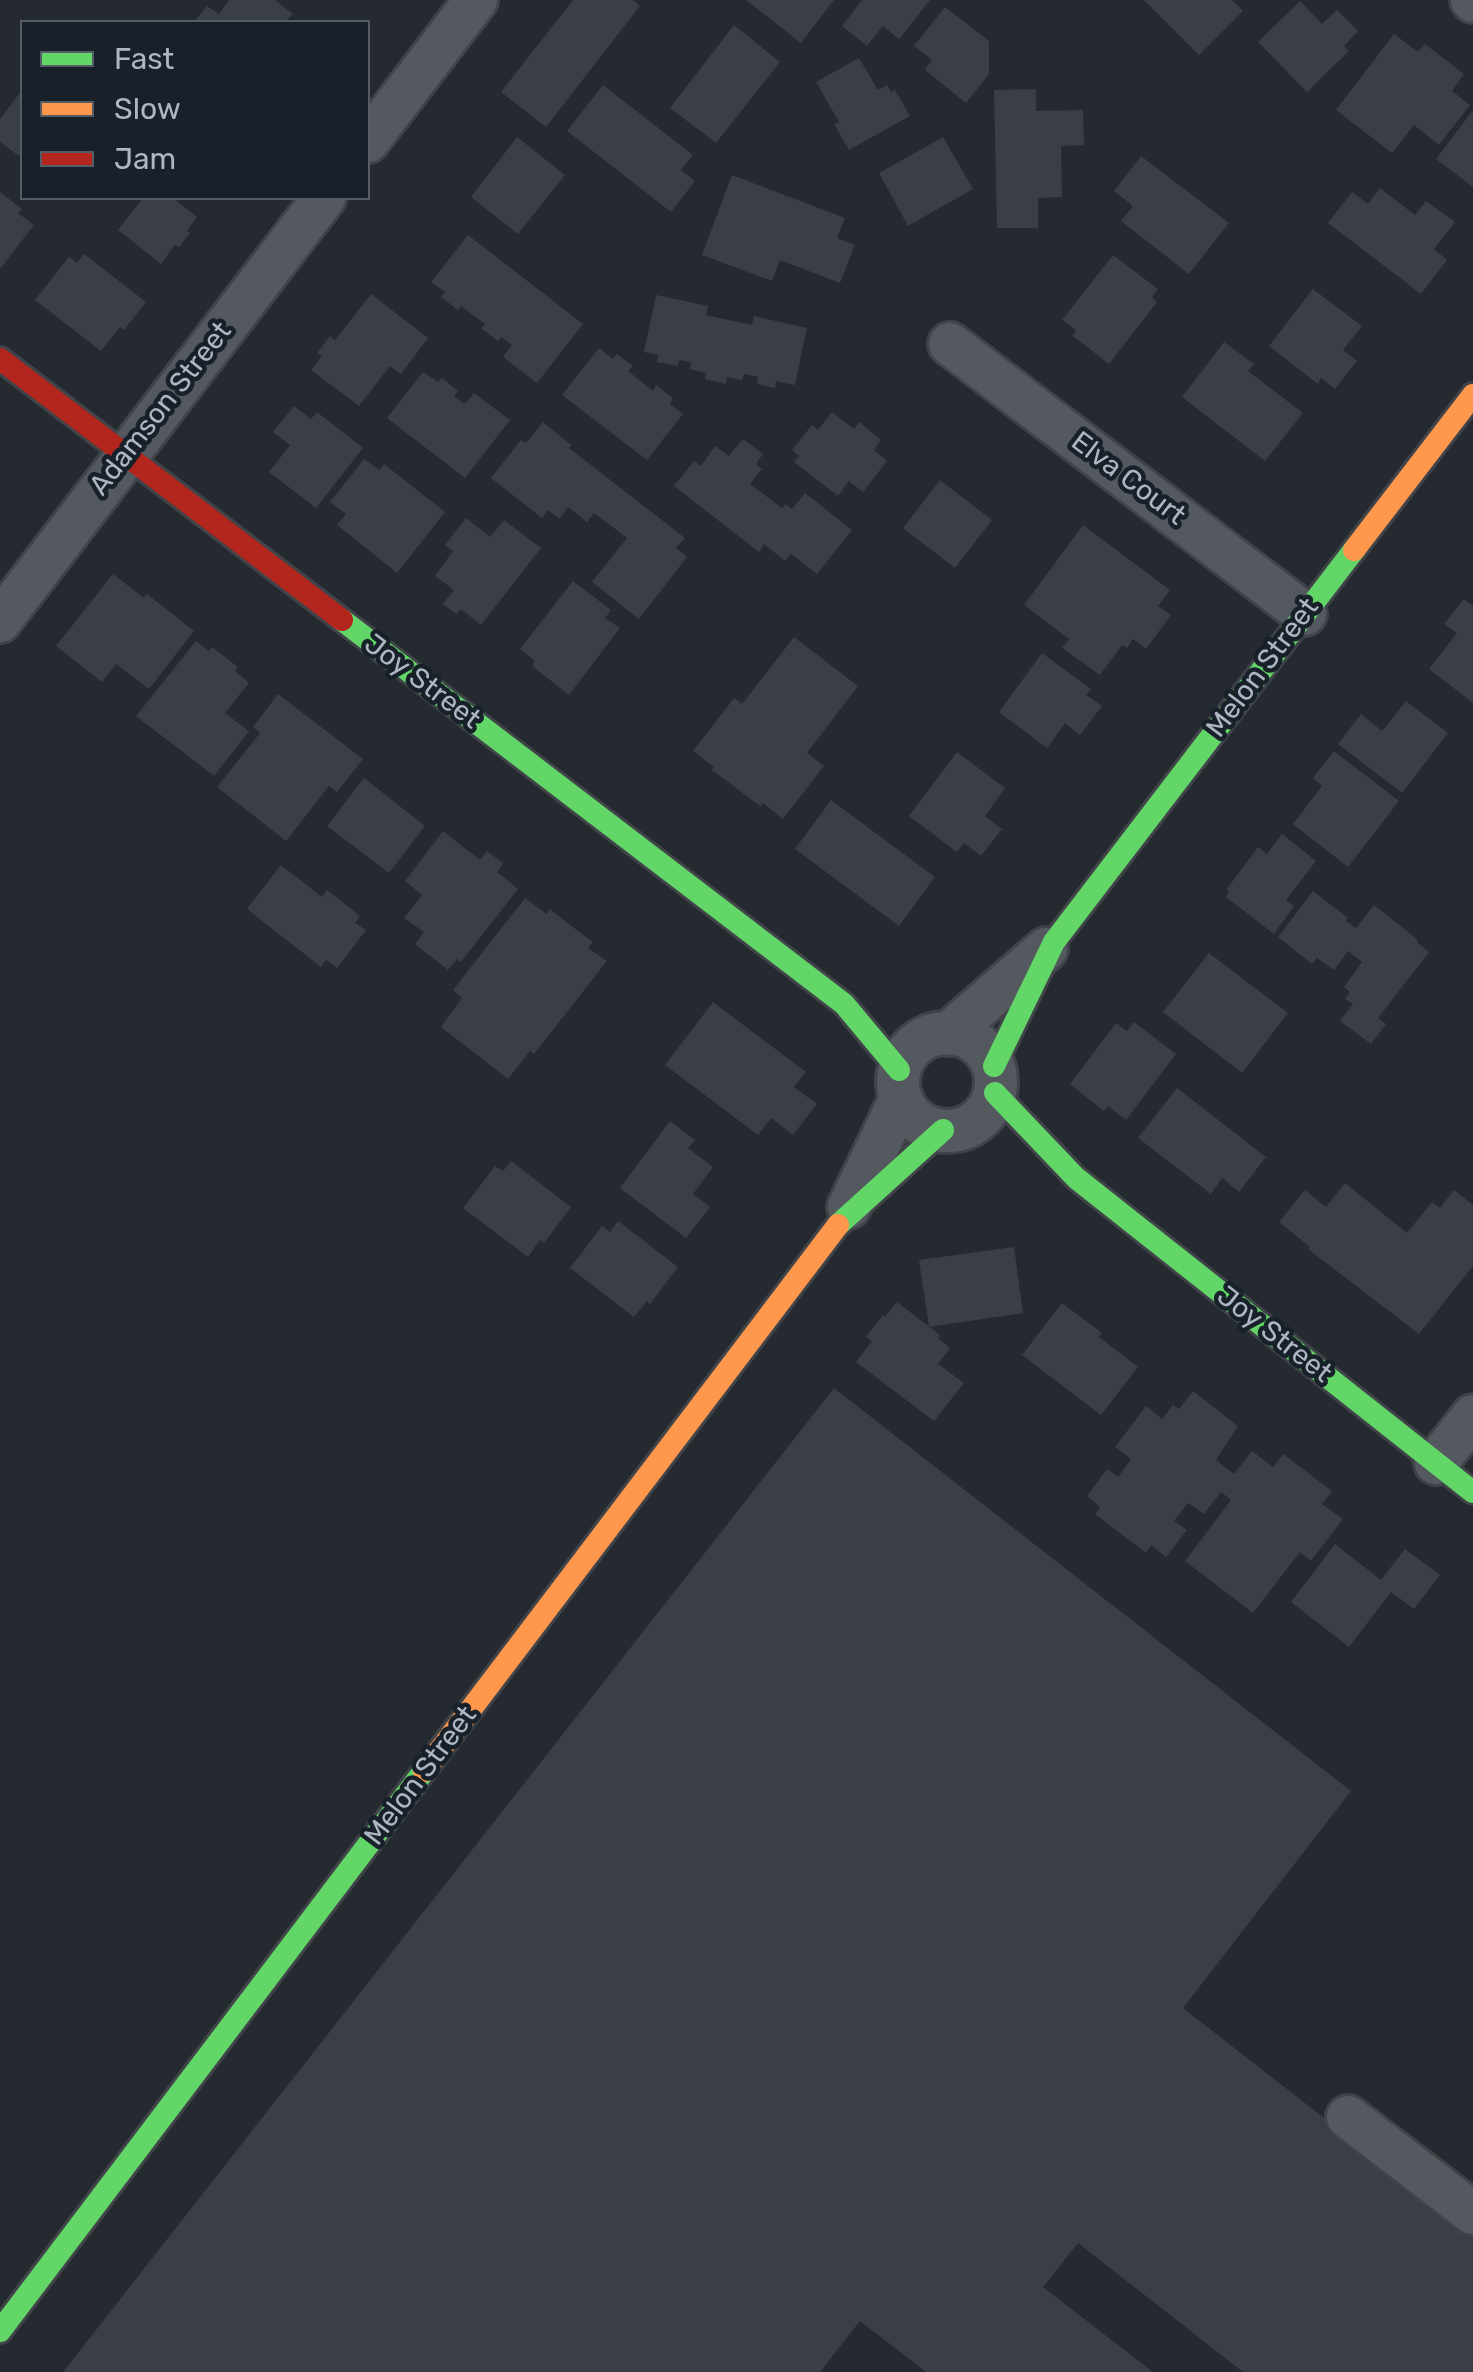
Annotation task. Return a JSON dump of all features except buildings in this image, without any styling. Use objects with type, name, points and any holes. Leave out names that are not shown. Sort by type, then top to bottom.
[{"type":"street","points":[[370,138],[476,0]]},
{"type":"street","name":"Adamson Street","points":[[0,620],[322,200]]},
{"type":"street","name":"Elva Court","points":[[950,344],[1305,614]]},
{"type":"street","name":"Joy Street","points":[[0,359],[918,1060]]},
{"type":"street","name":"Melon Street","points":[[0,2331],[842,1220],[918,1060],[1054,942],[1473,395]]},
{"type":"street","name":"Melon Street","points":[[842,1220],[976,1104],[1054,942]]},
{"type":"street","points":[[957,1033],[973,1040],[985,1051],[976,1104],[918,1121],[918,1060],[957,1033]]},
{"type":"street","name":"Joy Street","points":[[976,1104],[1076,1178],[1473,1492]]},
{"type":"street","points":[[1436,1464],[1473,1416]]},
{"type":"street","points":[[1348,2117],[1473,2213]]},
{"type":"traffic: fast","points":[[994,1066],[1054,942],[1354,550]]},
{"type":"traffic: fast","points":[[342,620],[844,1004],[899,1070]]},
{"type":"traffic: fast","points":[[995,1093],[1076,1178],[1473,1492]]},
{"type":"traffic: fast","points":[[838,1225],[943,1130]]},
{"type":"traffic: fast","points":[[0,2331],[424,1771]]},
{"type":"traffic: slow","points":[[1354,550],[1473,395]]},
{"type":"traffic: slow","points":[[424,1771],[838,1225]]},
{"type":"traffic: jam","points":[[0,359],[342,620]]}]
